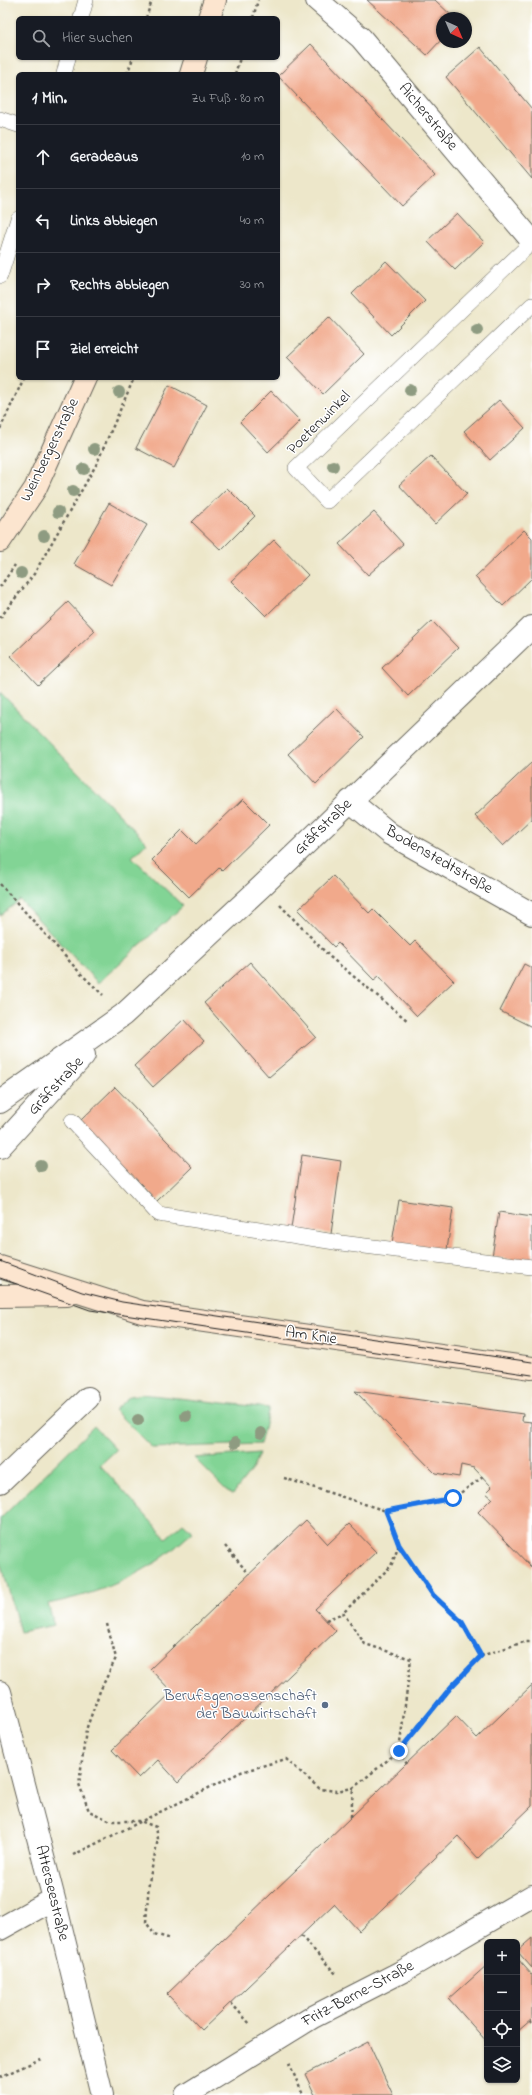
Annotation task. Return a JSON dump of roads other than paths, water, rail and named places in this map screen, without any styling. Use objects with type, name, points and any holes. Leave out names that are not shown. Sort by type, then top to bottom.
[{"type":"main road","points":[[210,16],[215,0]]},
{"type":"main road","points":[[192,72],[195,60]]},
{"type":"main road","name":"Weinbergerstraße","points":[[0,541],[35,489],[84,380]]},
{"type":"main road","name":"Am Knie","points":[[0,1267],[142,1312],[532,1368]]},
{"type":"main road","name":"Am Knie","points":[[0,1296],[92,1296]]},
{"type":"street","name":"Aicherstraße","points":[[318,0],[361,38],[532,241]]},
{"type":"street","name":"Gräfstraße","points":[[0,1147],[118,1020],[262,886],[532,627]]},
{"type":"street","name":"Bodenstedtstraße","points":[[350,801],[390,834],[532,914]]},
{"type":"street","name":"Gräfstraße","points":[[0,1102],[118,1020]]},
{"type":"street","points":[[0,1482],[88,1398]]},
{"type":"street","name":"Atterseestraße","points":[[0,1692],[54,1899],[102,2095]]},
{"type":"street","name":"Fritz-Berne-Straße","points":[[186,2095],[313,2017],[403,1971],[532,1896]]},
{"type":"street","points":[[0,1929],[54,1899]]},
{"type":"lane","points":[[82,16],[86,0]]},
{"type":"lane","points":[[64,72],[68,60]]},
{"type":"lane","points":[[0,119],[16,124]]},
{"type":"lane","points":[[0,276],[16,225]]},
{"type":"lane","name":"Poetenwinkel","points":[[532,241],[296,468],[327,501],[532,305]]},
{"type":"lane","points":[[72,1121],[158,1214],[341,1243],[532,1267]]},
{"type":"tram line","points":[[0,1261],[82,1292],[122,1302],[532,1362]]},
{"type":"tram line","points":[[0,1278],[90,1310],[532,1375]]},
{"type":"place","name":"Berufsgenossenschaft der Bauwirtschaft","points":[[325,1705]]}]
